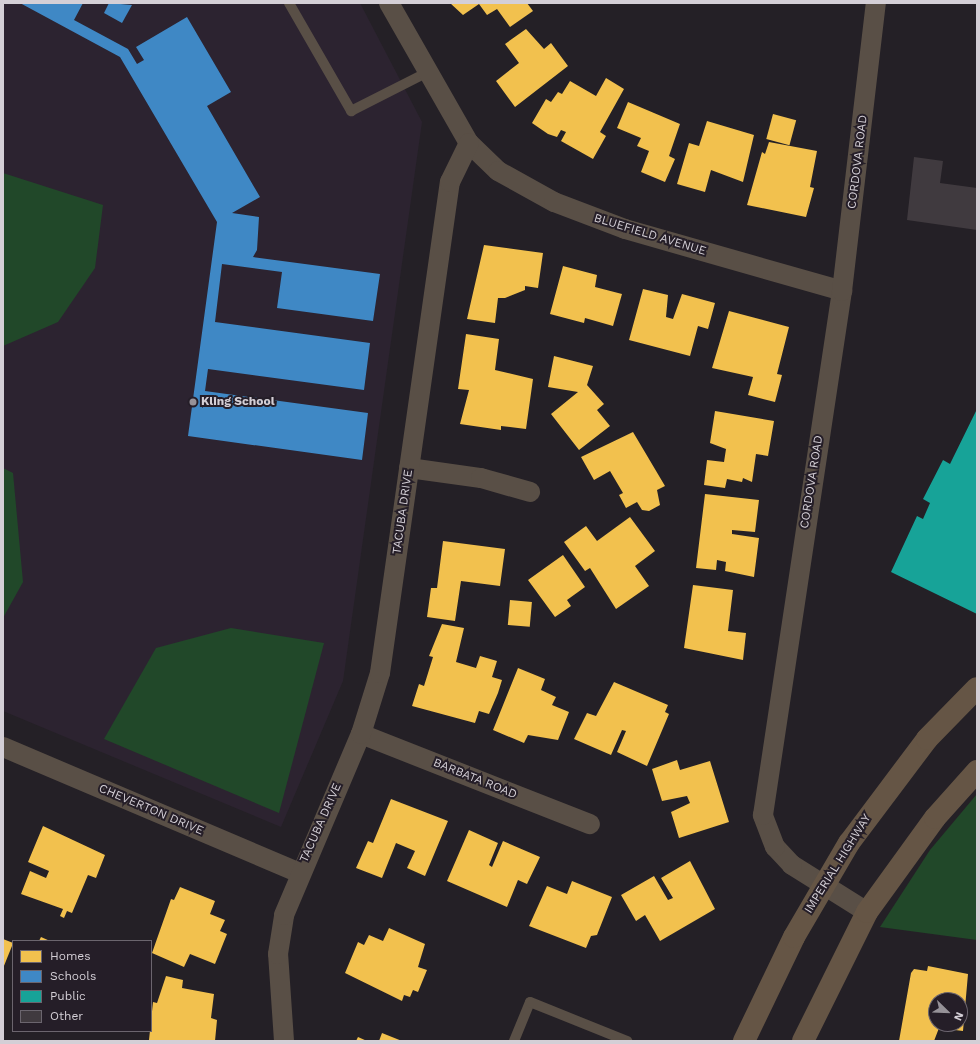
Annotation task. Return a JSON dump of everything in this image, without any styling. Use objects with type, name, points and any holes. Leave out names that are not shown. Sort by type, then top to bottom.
[{"type":"main road","name":"IMPERIAL HIGHWAY","points":[[744,1041],[775,974],[824,885],[886,791],[927,739],[977,688]]},
{"type":"main road","points":[[803,1041],[867,912],[935,818],[977,771]]},
{"type":"street","name":"BLUEFIELD AVENUE","points":[[389,3],[469,143],[498,171],[554,202],[625,229],[842,291]]},
{"type":"street","name":"CORDOVA ROAD","points":[[867,912],[792,865],[775,846],[763,815],[842,291],[876,3]]},
{"type":"street","name":"TACUBA DRIVE","points":[[284,1041],[278,954],[284,915],[300,873],[360,734],[380,673],[450,182],[469,143]]},
{"type":"street","points":[[409,468],[481,478],[530,492]]},
{"type":"street","name":"BARBATA ROAD","points":[[360,734],[590,824]]},
{"type":"street","name":"CHEVERTON DRIVE","points":[[4,750],[300,873]]},
{"type":"lane","points":[[289,3],[351,111],[428,72]]},
{"type":"lane","points":[[514,1041],[530,1002],[628,1041]]},
{"type":"shaded area","name":"Kling School","points":[[3,3],[360,3],[422,122],[343,681],[281,827],[3,711]]},
{"type":"green space","points":[[3,173],[103,205],[95,268],[58,322],[3,346]]},
{"type":"green space","points":[[3,468],[13,473],[23,582],[3,618]]},
{"type":"green space","points":[[231,628],[324,643],[279,813],[104,739],[156,648]]},
{"type":"green space","points":[[977,794],[977,940],[880,927],[930,850]]},
{"type":"building: Homes","points":[[450,3],[527,3],[533,11],[510,27],[497,9],[487,15],[479,4],[463,15]]},
{"type":"building: Homes","points":[[526,29],[544,49],[551,43],[568,66],[515,107],[496,81],[519,63],[505,44]]},
{"type":"building: Homes","points":[[606,78],[624,89],[600,132],[606,136],[593,159],[561,141],[566,132],[561,130],[557,137],[548,134],[532,123],[546,99],[551,102],[558,92],[562,94],[570,81],[596,96]]},
{"type":"building: Homes","points":[[628,102],[680,124],[669,156],[675,159],[665,182],[641,172],[649,151],[637,146],[641,138],[617,128]]},
{"type":"building: Homes","points":[[773,114],[796,120],[789,145],[766,139]]},
{"type":"building: Homes","points":[[707,121],[754,135],[743,182],[711,170],[705,192],[677,184],[689,143],[699,146]]},
{"type":"building: Homes","points":[[769,142],[817,151],[810,187],[814,188],[806,217],[747,205],[762,152],[765,154]]},
{"type":"building: Homes","points":[[484,245],[543,253],[538,288],[525,286],[525,290],[505,298],[498,298],[495,323],[467,319]]},
{"type":"building: Homes","points":[[563,266],[597,275],[595,287],[622,294],[613,326],[585,318],[584,323],[550,314]]},
{"type":"building: Homes","points":[[643,289],[668,295],[666,317],[673,319],[682,294],[715,303],[708,329],[698,326],[690,356],[629,340]]},
{"type":"building: Homes","points":[[729,311],[789,327],[777,374],[782,375],[775,402],[748,395],[753,377],[712,368]]},
{"type":"building: Homes","points":[[466,334],[499,339],[495,370],[533,379],[526,429],[501,426],[501,430],[460,424],[469,390],[458,389]]},
{"type":"building: Homes","points":[[554,356],[593,366],[587,385],[604,404],[597,410],[610,426],[579,450],[551,414],[578,392],[548,387]]},
{"type":"building: Homes","points":[[715,411],[774,421],[768,456],[756,454],[752,482],[743,478],[742,482],[727,479],[725,488],[704,485],[707,460],[724,462],[726,449],[710,443]]},
{"type":"building: Homes","points":[[633,432],[665,486],[657,490],[660,505],[649,511],[642,510],[637,502],[626,508],[619,495],[623,493],[610,471],[594,480],[581,457]]},
{"type":"building: Homes","points":[[705,494],[759,500],[755,532],[732,530],[732,534],[759,538],[754,577],[725,571],[726,562],[717,560],[716,570],[696,568]]},
{"type":"building: Homes","points":[[630,517],[655,551],[635,566],[649,586],[616,609],[590,568],[585,571],[564,542],[586,526],[597,541]]},
{"type":"building: Homes","points":[[443,541],[505,549],[500,586],[461,581],[455,621],[427,617],[431,588],[437,588]]},
{"type":"building: Homes","points":[[563,555],[585,587],[567,600],[571,606],[555,617],[528,580]]},
{"type":"building: Homes","points":[[693,585],[733,590],[728,631],[746,633],[743,660],[684,648]]},
{"type":"building: Homes","points":[[510,600],[532,602],[530,627],[508,625]]},
{"type":"building: Homes","points":[[442,624],[464,628],[456,662],[476,668],[480,656],[497,661],[492,677],[502,680],[498,693],[489,714],[479,711],[475,723],[412,706],[419,684],[424,686],[433,657],[429,656]]},
{"type":"building: Homes","points":[[518,668],[545,679],[541,690],[556,697],[552,705],[569,712],[558,740],[528,735],[524,743],[493,730]]},
{"type":"building: Homes","points":[[614,682],[668,705],[665,712],[669,714],[647,766],[617,752],[626,731],[622,730],[611,755],[574,739],[587,713],[596,716]]},
{"type":"building: Homes","points":[[677,760],[680,770],[710,761],[729,822],[679,838],[671,812],[690,803],[687,796],[662,801],[652,769]]},
{"type":"building: Homes","points":[[391,799],[448,821],[425,876],[407,868],[415,851],[396,843],[382,878],[356,868],[368,841],[373,843]]},
{"type":"building: Homes","points":[[43,826],[105,855],[96,878],[88,875],[72,913],[67,911],[64,918],[60,916],[63,909],[21,894],[30,871],[46,878],[49,871],[28,862]]},
{"type":"building: Homes","points":[[469,830],[498,843],[489,865],[492,867],[503,841],[540,857],[527,884],[518,880],[507,907],[447,881]]},
{"type":"building: Homes","points":[[690,861],[715,909],[660,941],[645,915],[636,921],[621,895],[654,876],[668,900],[673,898],[661,878]]},
{"type":"building: Homes","points":[[572,881],[612,897],[597,935],[591,936],[586,948],[529,926],[547,886],[567,894]]},
{"type":"building: Homes","points":[[180,887],[215,901],[210,914],[225,920],[220,931],[227,934],[215,964],[190,954],[184,967],[152,953],[171,899],[174,900]]},
{"type":"building: Homes","points":[[389,928],[425,944],[418,967],[427,970],[418,992],[413,990],[410,997],[404,995],[402,1001],[345,973],[358,942],[364,945],[369,935],[383,941]]},
{"type":"building: Homes","points":[[41,937],[48,940],[40,940]]},
{"type":"building: Homes","points":[[3,939],[12,943],[12,946],[3,968]]},
{"type":"building: Homes","points":[[928,966],[968,974],[966,992],[928,992],[928,1032],[937,1032],[934,1041],[899,1041],[911,973],[914,969],[927,971]]},
{"type":"building: Homes","points":[[166,976],[183,980],[182,988],[214,994],[211,1018],[217,1020],[215,1041],[149,1040],[150,1032],[152,1032],[153,1002],[157,1003]]},
{"type":"building: Homes","points":[[382,1033],[402,1041],[379,1041]]},
{"type":"building: Homes","points":[[358,1037],[367,1041],[356,1041]]},
{"type":"building: Schools","points":[[20,3],[83,3],[74,20],[128,49],[137,64],[144,60],[136,47],[187,17],[231,92],[207,106],[260,197],[232,213],[259,217],[257,250],[253,257],[380,274],[373,321],[277,308],[282,272],[222,264],[215,322],[370,343],[364,390],[208,369],[205,391],[368,413],[362,460],[188,436],[217,222],[120,57]]},
{"type":"building: Schools","points":[[109,3],[132,5],[122,23],[104,13]]},
{"type":"building: Public","points":[[977,409],[977,614],[891,572],[917,516],[923,519],[930,503],[923,499],[943,460],[950,464]]},
{"type":"building: Other","points":[[914,157],[943,161],[940,183],[977,188],[977,230],[907,220]]},
{"type":"place","name":"Kling School","points":[[193,402]]}]
